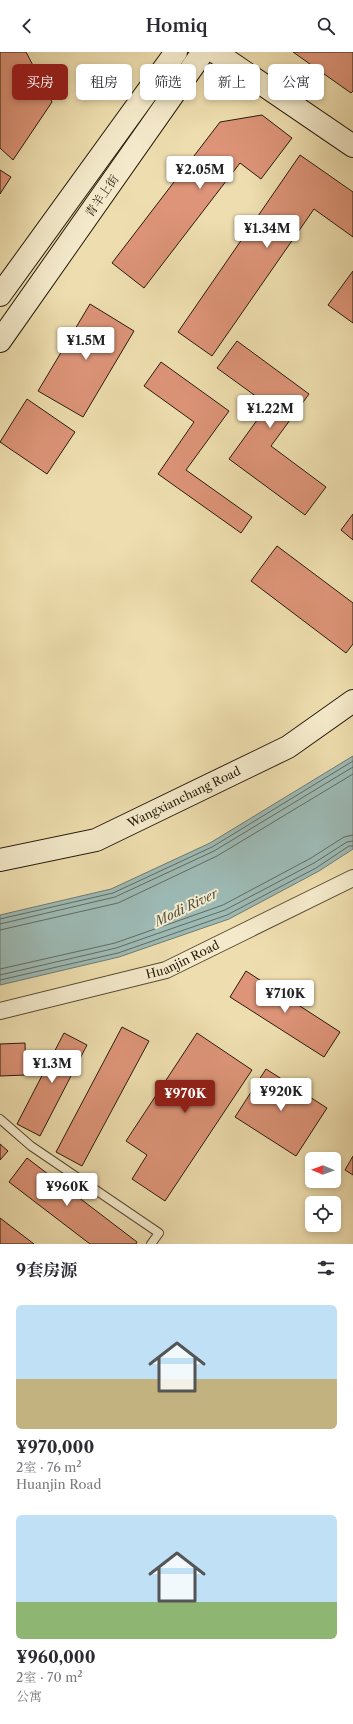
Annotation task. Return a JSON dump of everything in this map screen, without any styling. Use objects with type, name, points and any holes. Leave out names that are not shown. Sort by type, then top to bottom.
[{"type":"main road","name":"青羊上街","points":[[0,295],[176,52]]},
{"type":"main road","name":"青羊上街","points":[[0,341],[203,52]]},
{"type":"main road","points":[[214,52],[353,146]]},
{"type":"main road","name":"Wangxianchang Road","points":[[0,860],[96,840],[288,747],[353,701]]},
{"type":"street","name":"Huanjin Road","points":[[0,1011],[166,970],[353,878]]},
{"type":"lane","points":[[0,1120],[30,1146],[159,1233],[151,1244]]},
{"type":"water","name":"Modi River","points":[[353,756],[353,849],[319,871],[229,919],[119,957],[0,985],[0,915],[111,889],[210,843]]},
{"type":"building","points":[[0,52],[26,52],[32,64],[12,64],[12,100],[51,100],[52,102],[13,160],[0,148]]},
{"type":"building","points":[[293,52],[353,52],[353,91],[351,93],[324,74],[324,64],[310,64]]},
{"type":"building","points":[[262,115],[292,138],[261,179],[240,163],[144,288],[112,263],[220,122]]},
{"type":"building","points":[[300,155],[353,192],[353,237],[314,209],[212,356],[178,332]]},
{"type":"building","points":[[0,170],[11,177],[0,194]]},
{"type":"building","points":[[353,271],[353,323],[328,305]]},
{"type":"building","points":[[90,304],[134,331],[83,417],[38,391]]},
{"type":"building","points":[[237,341],[309,394],[271,446],[326,487],[305,515],[229,459],[268,405],[217,368]]},
{"type":"building","points":[[161,362],[229,411],[186,470],[252,517],[241,533],[158,474],[194,422],[144,386]]},
{"type":"building","points":[[27,399],[75,432],[47,474],[0,442]]},
{"type":"building","points":[[353,514],[353,540],[341,530]]},
{"type":"building","points":[[277,546],[353,603],[353,644],[346,653],[251,581]]},
{"type":"building","points":[[246,971],[340,1032],[324,1057],[230,997]]},
{"type":"building","points":[[122,1027],[149,1041],[82,1166],[56,1152]]},
{"type":"building","points":[[64,1033],[87,1045],[40,1136],[17,1124]]},
{"type":"building","points":[[197,1033],[252,1070],[165,1201],[132,1179],[147,1155],[126,1141]]},
{"type":"building","points":[[25,1043],[26,1075],[0,1076],[0,1044]]},
{"type":"building","points":[[266,1069],[327,1108],[296,1156],[235,1117]]},
{"type":"building","points":[[0,1144],[8,1151],[0,1160]]},
{"type":"building","points":[[353,1156],[353,1175],[345,1170]]},
{"type":"building","points":[[27,1158],[137,1242],[136,1244],[90,1244],[9,1182]]},
{"type":"building","points":[[0,1218],[34,1244],[0,1244]]}]
